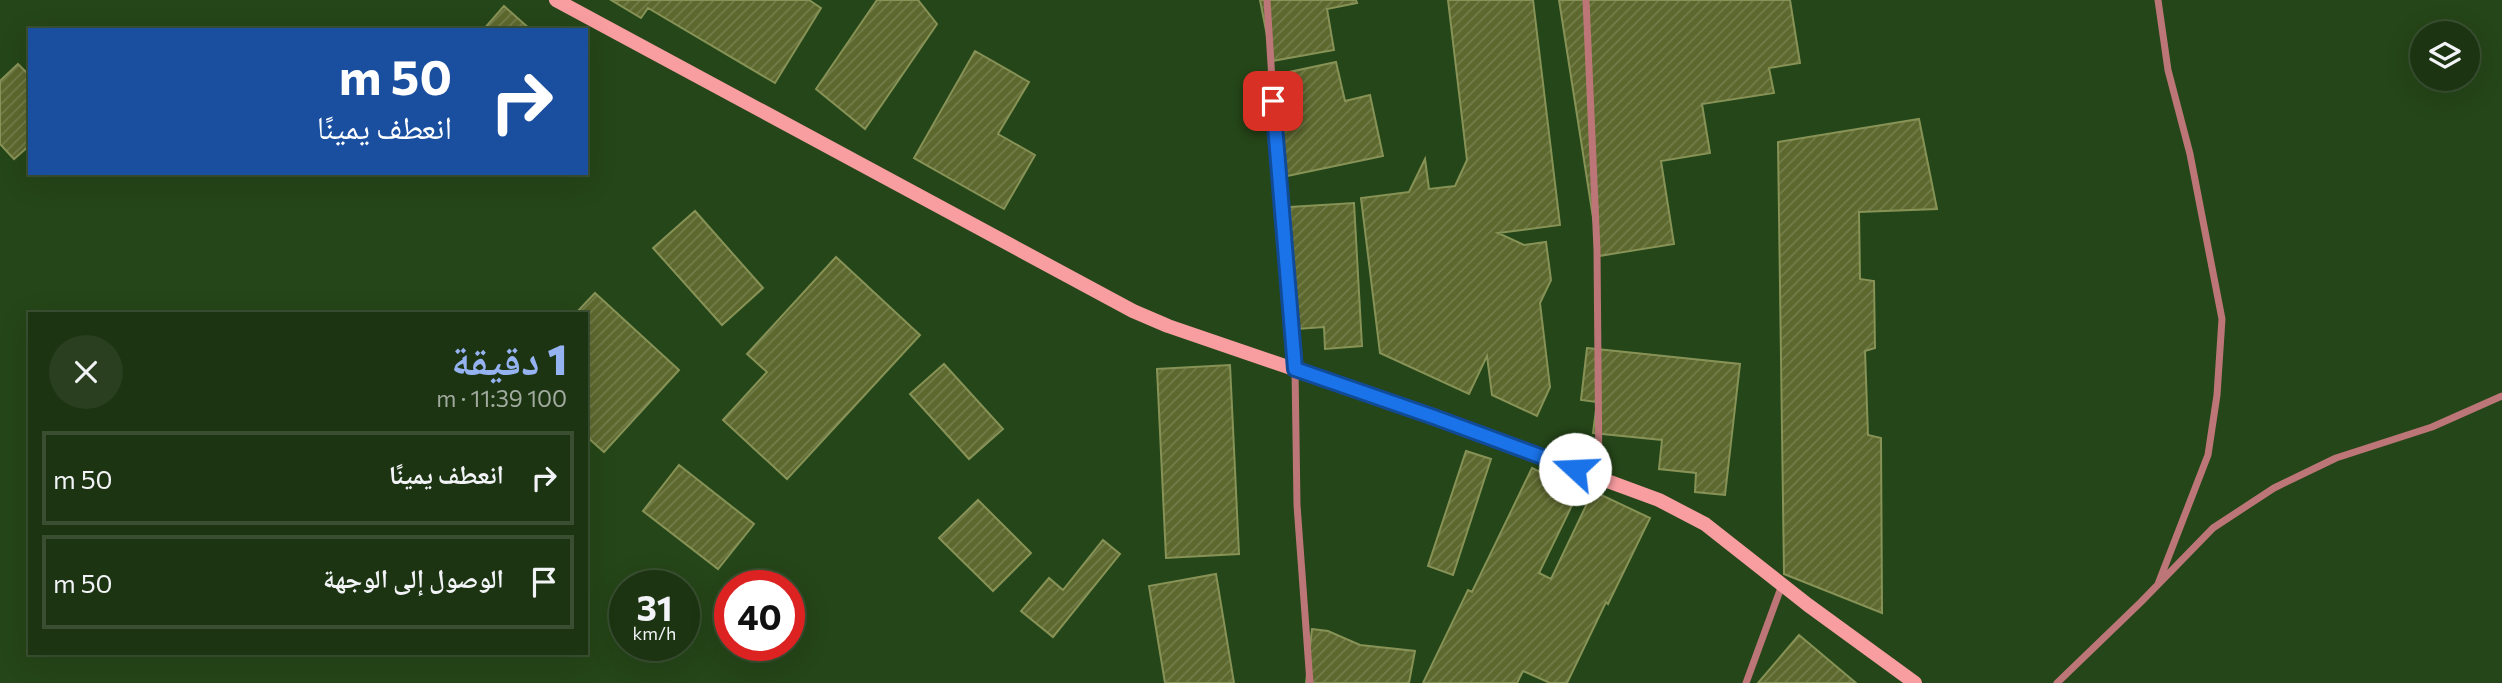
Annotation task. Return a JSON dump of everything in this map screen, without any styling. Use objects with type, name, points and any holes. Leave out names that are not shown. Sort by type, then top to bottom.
[{"type":"street","points":[[556,0],[1167,326],[1434,417],[1659,500],[1704,524],[1914,683]]},
{"type":"street","points":[[1267,0],[1295,369],[1297,505],[1310,683]]},
{"type":"street","points":[[1586,0],[1597,250],[1599,478]]},
{"type":"street","points":[[2158,0],[2168,69],[2190,154],[2222,319],[2217,395],[2208,455],[2158,584]]},
{"type":"street","points":[[2057,683],[2213,528],[2274,488],[2336,458],[2432,427],[2502,396]]},
{"type":"street","points":[[1746,683],[1782,585]]},
{"type":"building","points":[[611,0],[809,0],[821,8],[775,83],[648,8],[641,18]]},
{"type":"building","points":[[877,0],[918,0],[937,24],[865,129],[816,89]]},
{"type":"building","points":[[1260,0],[1356,0],[1357,3],[1327,9],[1334,50],[1272,61]]},
{"type":"building","points":[[1448,0],[1533,0],[1560,225],[1498,233],[1524,245],[1546,242],[1551,280],[1540,303],[1550,387],[1537,416],[1492,395],[1487,356],[1469,394],[1380,353],[1361,198],[1409,192],[1425,159],[1429,189],[1455,186],[1467,160]]},
{"type":"building","points":[[1559,0],[1790,0],[1800,63],[1769,68],[1774,93],[1702,104],[1710,153],[1661,161],[1674,244],[1599,256]]},
{"type":"building","points":[[504,6],[529,28],[485,28]]},
{"type":"building","points":[[975,51],[1029,82],[998,134],[1035,155],[1004,209],[914,158]]},
{"type":"building","points":[[1336,62],[1345,101],[1370,95],[1383,156],[1287,176],[1266,77]]},
{"type":"building","points":[[18,64],[28,74],[28,147],[14,159],[0,144],[0,81]]},
{"type":"building","points":[[1919,119],[1937,209],[1859,212],[1860,279],[1874,281],[1875,348],[1865,351],[1868,435],[1881,438],[1882,613],[1784,574],[1778,142]]},
{"type":"building","points":[[1354,203],[1362,346],[1325,349],[1324,327],[1297,329],[1290,207]]},
{"type":"building","points":[[695,211],[763,288],[722,325],[653,248]]},
{"type":"building","points":[[836,257],[920,335],[787,479],[723,420],[767,372],[747,354]]},
{"type":"building","points":[[595,293],[679,370],[604,452],[588,438],[588,312],[577,312]]},
{"type":"building","points":[[1587,348],[1740,364],[1725,495],[1695,492],[1696,473],[1659,469],[1662,440],[1593,433],[1597,402],[1581,400]]},
{"type":"building","points":[[944,364],[1003,429],[969,459],[910,394]]},
{"type":"building","points":[[1230,365],[1239,554],[1166,558],[1157,369]]},
{"type":"building","points":[[1466,451],[1491,459],[1453,575],[1428,566]]},
{"type":"building","points":[[679,465],[754,524],[718,569],[643,511]]},
{"type":"building","points":[[1532,468],[1579,491],[1539,573],[1551,579],[1593,491],[1650,518],[1608,604],[1606,602],[1567,683],[1550,683],[1523,671],[1517,683],[1423,683],[1468,590],[1472,592]]},
{"type":"building","points":[[978,500],[1031,553],[993,591],[939,538]]},
{"type":"building","points":[[1103,540],[1120,554],[1053,637],[1021,611],[1049,578],[1063,590]]},
{"type":"building","points":[[1216,574],[1234,683],[1165,683],[1149,586]]},
{"type":"building","points":[[1312,629],[1328,631],[1360,645],[1415,651],[1409,683],[1306,683]]},
{"type":"building","points":[[1799,635],[1856,683],[1758,683]]},
{"type":"route","points":[[1273,101],[1295,369],[1575,469]]}]
